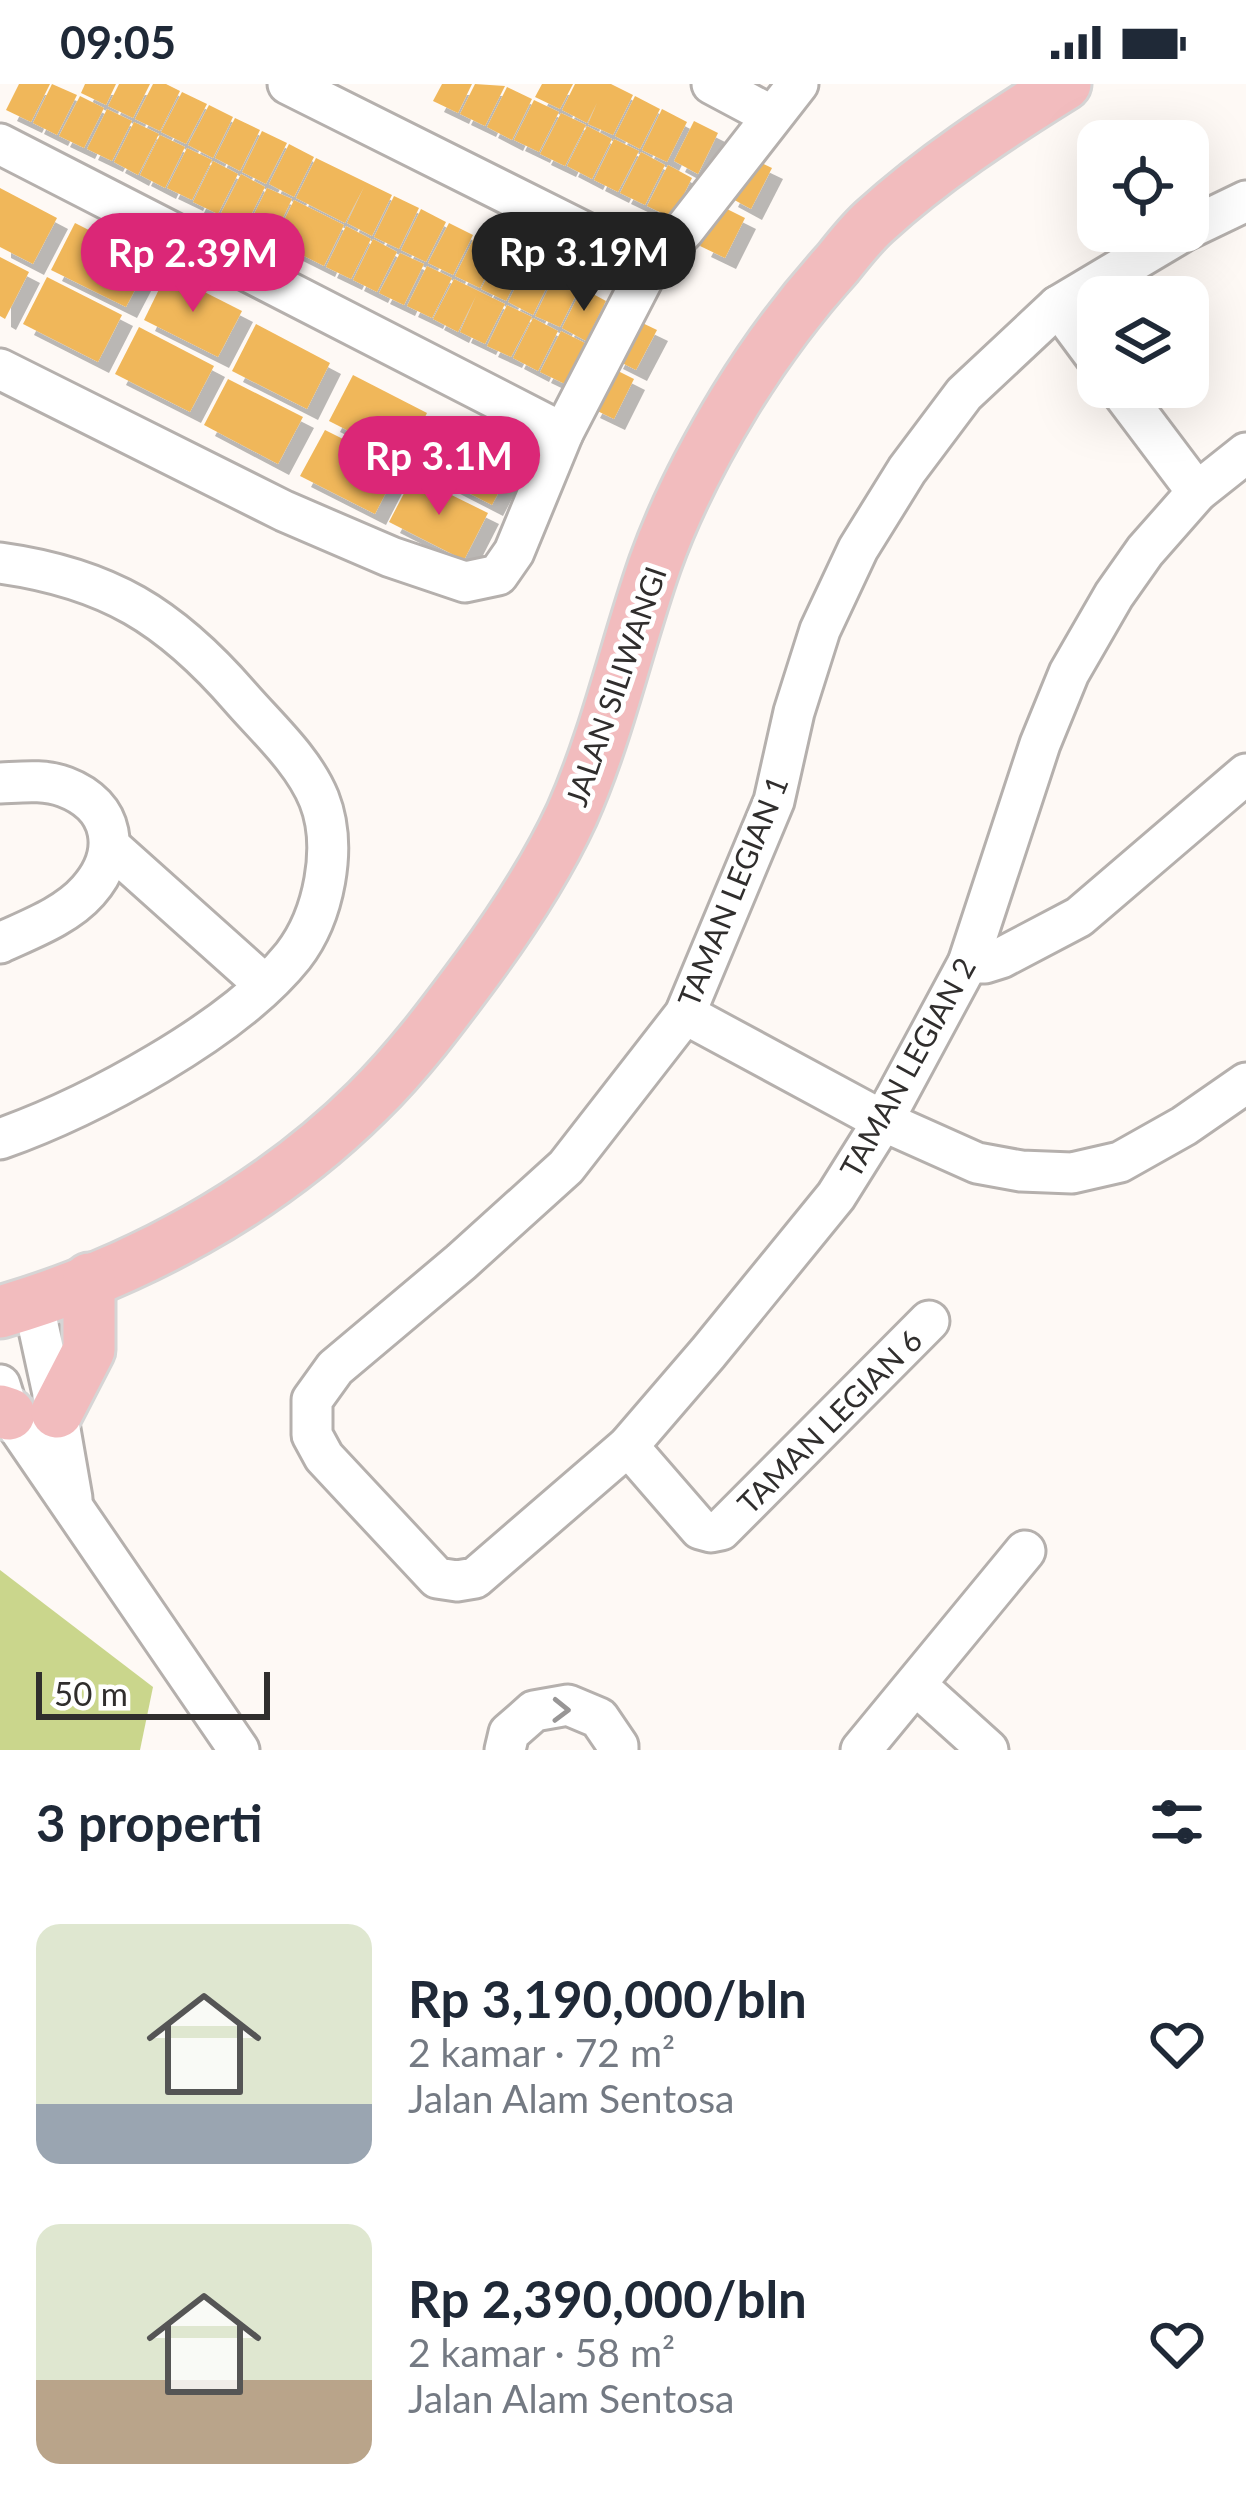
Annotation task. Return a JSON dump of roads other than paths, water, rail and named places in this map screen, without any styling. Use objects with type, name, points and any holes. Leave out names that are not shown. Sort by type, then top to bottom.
[{"type":"main road","name":"JALAN SILIWANGI","points":[[16,1307],[175,1242],[291,1168],[366,1104],[416,1049],[520,910],[571,816],[686,489],[734,402],[796,309],[873,223],[985,134],[1065,84]]},
{"type":"main road","points":[[17,1406],[89,1350],[89,1279]]},
{"type":"street","points":[[288,84],[650,265]]},
{"type":"street","points":[[712,84],[772,116]]},
{"type":"street","points":[[0,369],[284,511],[391,557],[465,582],[498,575],[514,553],[562,433],[650,265],[713,195],[798,84]]},
{"type":"street","points":[[0,144],[562,433]]},
{"type":"street","name":"TAMAN LEGIAN 1","points":[[1209,219],[1246,201]]},
{"type":"street","name":"TAMAN LEGIAN 1","points":[[437,1578],[324,1457],[312,1436],[312,1400],[335,1368],[566,1167],[685,1014],[774,801],[794,712],[820,630],[858,549],[964,394],[1058,306],[1149,252]]},
{"type":"street","points":[[1058,306],[1077,332]]},
{"type":"street","points":[[1134,408],[1197,492]]},
{"type":"street","name":"TAMAN LEGIAN 2","points":[[437,1578],[475,1578],[628,1446],[836,1196],[883,1121],[968,963],[1040,744],[1070,673],[1145,551],[1197,492],[1246,453]]},
{"type":"street","points":[[0,538],[15,565],[92,584],[130,601],[180,634],[210,662],[299,765],[319,798],[327,828],[328,860],[324,889],[295,953],[265,985],[221,1021],[131,1079],[0,1139]]},
{"type":"street","points":[[968,963],[1001,958],[1079,917],[1246,774]]},
{"type":"street","points":[[0,783],[41,781],[68,788],[92,803],[105,821],[112,848],[265,985]]},
{"type":"street","points":[[0,944],[55,917],[86,894],[112,848]]},
{"type":"street","points":[[685,1014],[883,1121],[977,1163],[1022,1171],[1072,1173],[1120,1162],[1246,1083]]},
{"type":"street","points":[[16,1307],[17,1406],[74,1509],[239,1750]]},
{"type":"street","name":"TAMAN LEGIAN 6","points":[[628,1446],[700,1529],[721,1530],[928,1321]]},
{"type":"street","points":[[861,1750],[1024,1551]]},
{"type":"street","points":[[916,1685],[988,1750]]},
{"type":"street","points":[[505,1750],[509,1733],[534,1711],[568,1705],[599,1718],[620,1748]]}]
